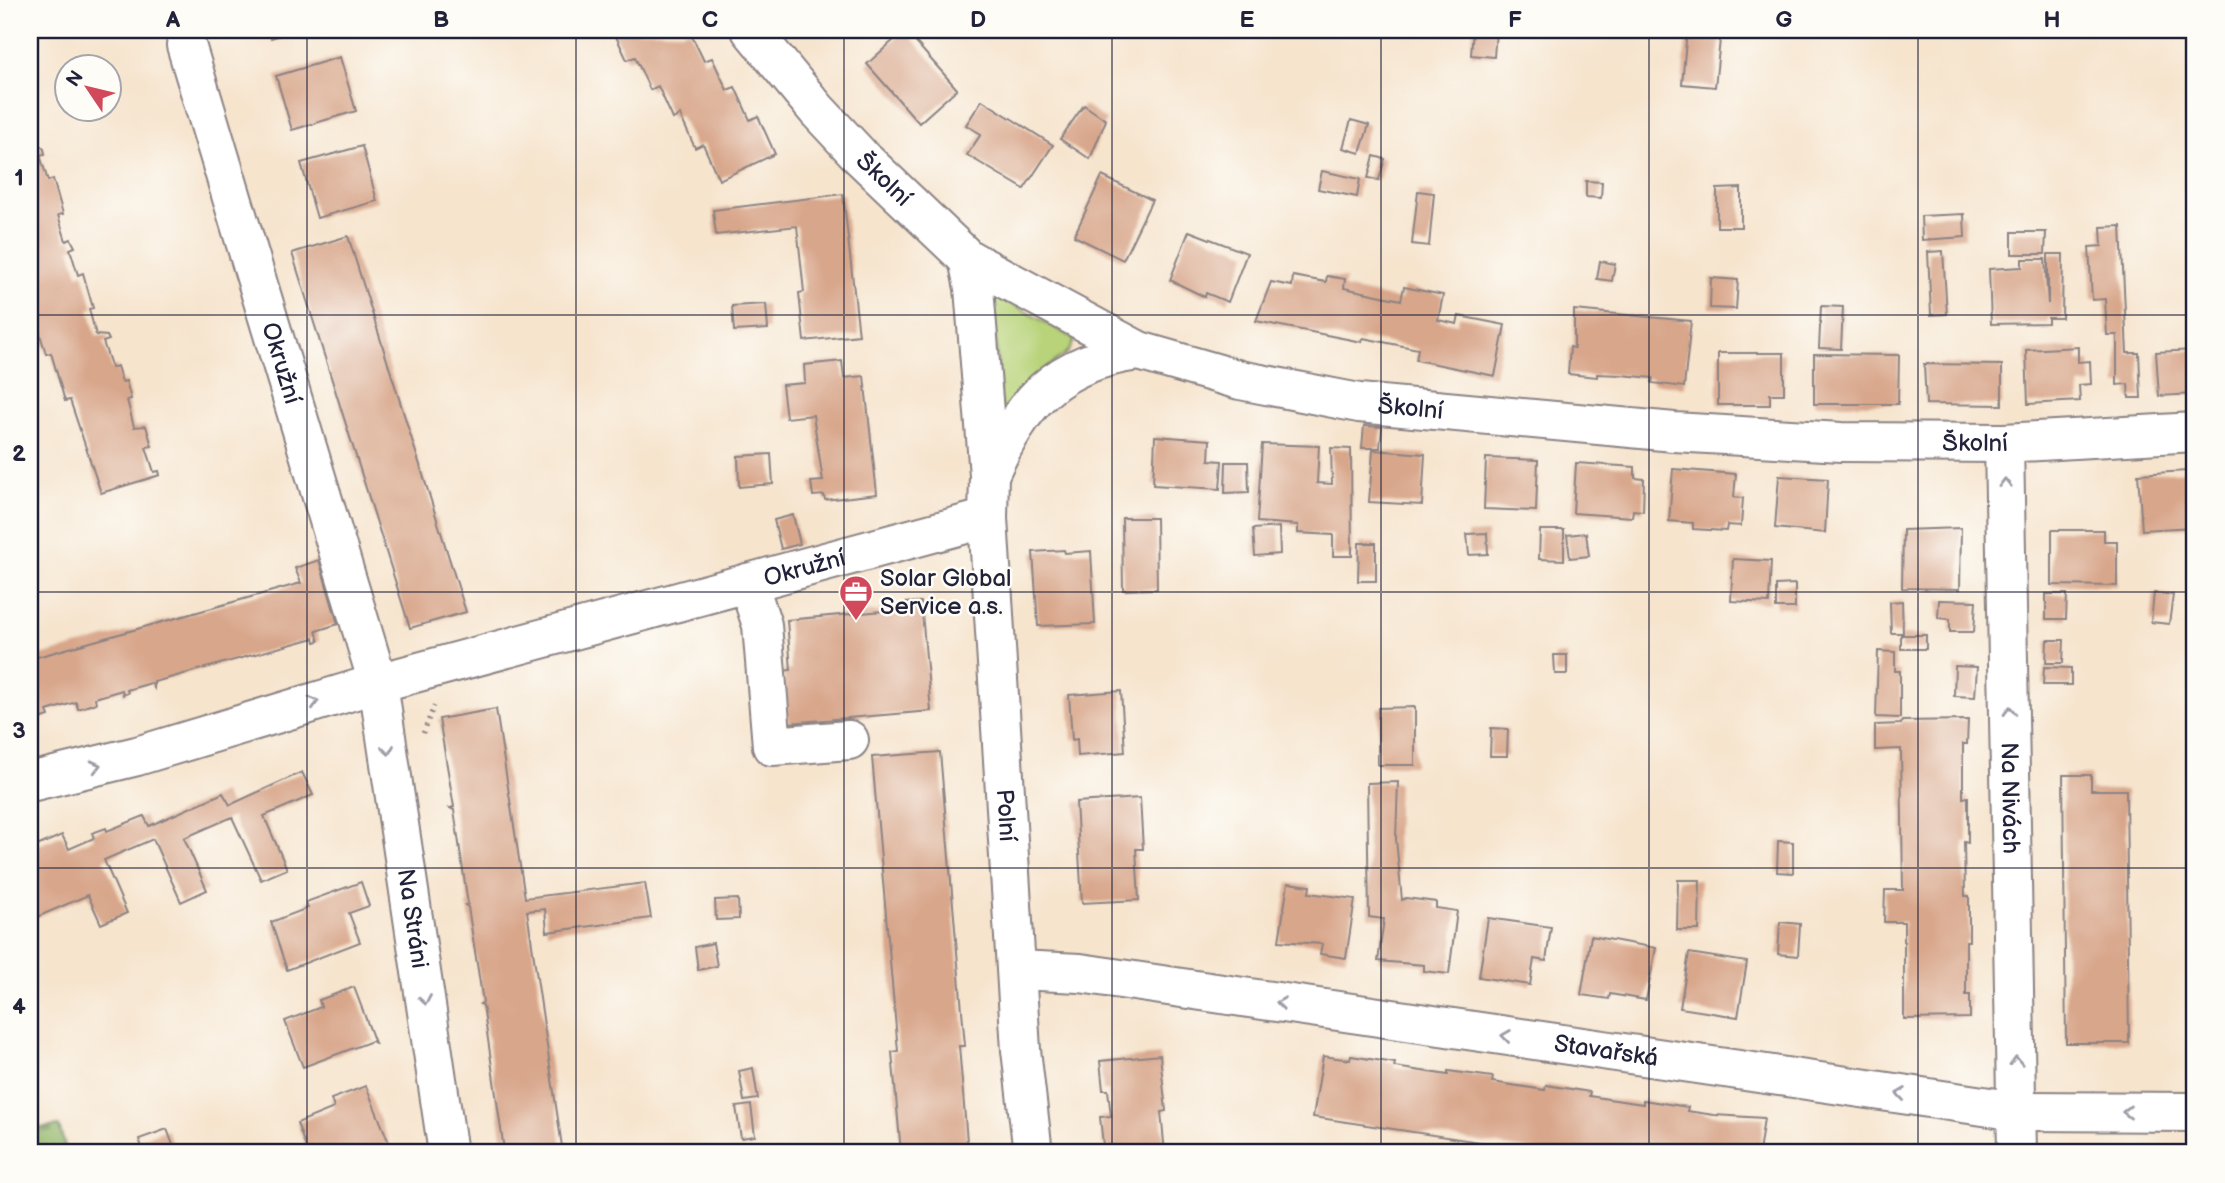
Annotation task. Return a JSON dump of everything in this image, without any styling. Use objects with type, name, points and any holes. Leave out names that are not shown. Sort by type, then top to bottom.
[{"type":"street","name":"Školní","points":[[751,30],[843,139],[968,259],[1139,351],[1276,389],[1359,403],[1674,432],[1841,442],[2004,443],[2195,432]]},
{"type":"street","name":"Okružní","points":[[186,45],[378,683]]},
{"type":"street","name":"Polní","points":[[968,259],[974,288],[989,475],[988,518],[1021,1050],[1033,1153]]},
{"type":"street","name":"Polní","points":[[989,475],[1017,424],[1051,386],[1089,360],[1139,351]]},
{"type":"street","name":"Na Nivách","points":[[2004,443],[2017,1153]]},
{"type":"street","name":"Okružní","points":[[30,782],[137,756],[378,683],[988,518]]},
{"type":"street","points":[[748,583],[762,625],[772,746],[849,740]]},
{"type":"street","name":"Na Stráni","points":[[378,683],[448,1153]]},
{"type":"street","name":"Stavařská","points":[[1017,970],[1080,973],[2017,1111],[2195,1112]]},
{"type":"green space","points":[[998,296],[1075,339],[1069,351],[1033,379],[1005,408],[1001,407],[993,300]]},
{"type":"green space","points":[[59,1126],[67,1153],[30,1153],[30,1129]]},
{"type":"building","points":[[268,30],[297,30],[271,38]]},
{"type":"building","points":[[613,30],[689,30],[704,61],[712,58],[727,90],[735,87],[750,120],[758,116],[775,154],[719,180],[703,144],[695,148],[680,115],[673,119],[658,86],[650,90],[635,57],[627,60]]},
{"type":"building","points":[[905,30],[957,89],[919,123],[867,64]]},
{"type":"building","points":[[1473,30],[1496,30],[1494,57],[1471,55]]},
{"type":"building","points":[[1687,30],[1721,30],[1715,87],[1682,84]]},
{"type":"building","points":[[340,57],[356,111],[292,130],[276,76]]},
{"type":"building","points":[[982,100],[1053,145],[1024,189],[967,155],[981,134],[966,125]]},
{"type":"building","points":[[1084,105],[1106,120],[1090,159],[1060,139]]},
{"type":"building","points":[[1351,120],[1369,125],[1360,153],[1343,148]]},
{"type":"building","points":[[30,130],[36,147],[41,146],[44,149],[45,154],[40,155],[48,181],[53,179],[63,214],[58,215],[66,241],[71,239],[75,247],[70,249],[78,275],[83,273],[93,308],[89,309],[96,335],[107,336],[109,340],[103,342],[112,368],[117,366],[122,382],[126,381],[131,399],[127,400],[134,427],[146,426],[152,446],[146,447],[154,472],[159,471],[160,475],[101,493],[70,400],[65,401],[51,353],[46,354],[30,301]]},
{"type":"building","points":[[362,146],[377,201],[317,218],[301,163]]},
{"type":"building","points":[[1374,156],[1385,159],[1379,180],[1368,178]]},
{"type":"building","points":[[1322,171],[1360,179],[1357,197],[1318,189]]},
{"type":"building","points":[[1102,176],[1152,200],[1123,260],[1074,236]]},
{"type":"building","points":[[1586,181],[1602,182],[1601,198],[1586,197]]},
{"type":"building","points":[[1741,188],[1741,227],[1717,227],[1717,189]]},
{"type":"building","points":[[1418,191],[1434,193],[1429,246],[1412,244]]},
{"type":"building","points":[[843,194],[859,335],[804,341],[799,293],[804,292],[797,226],[716,235],[713,210]]},
{"type":"building","points":[[1964,214],[1965,237],[1922,240],[1921,216]]},
{"type":"building","points":[[2121,226],[2127,353],[2139,353],[2141,398],[2129,398],[2128,384],[2117,385],[2117,335],[2107,335],[2105,299],[2092,300],[2089,247],[2102,246],[2101,227]]},
{"type":"building","points":[[1189,231],[1247,253],[1228,302],[1206,293],[1205,297],[1170,280]]},
{"type":"building","points":[[2012,232],[2046,232],[2045,254],[2012,254]]},
{"type":"building","points":[[348,236],[466,612],[410,628],[292,253]]},
{"type":"building","points":[[1943,251],[1947,314],[1931,315],[1928,252]]},
{"type":"building","points":[[2048,254],[2063,254],[2062,318],[2048,318],[2048,323],[1991,324],[1989,269],[2022,267],[2022,259],[2045,259],[2048,304]]},
{"type":"building","points":[[1600,261],[1615,264],[1612,281],[1597,279]]},
{"type":"building","points":[[1293,276],[1326,282],[1327,276],[1345,279],[1344,288],[1401,300],[1404,287],[1443,295],[1438,320],[1457,324],[1459,316],[1505,325],[1495,376],[1416,360],[1418,349],[1363,338],[1362,342],[1256,321],[1271,282],[1292,286]]},
{"type":"building","points":[[1711,278],[1738,280],[1736,309],[1710,308]]},
{"type":"building","points":[[766,304],[768,329],[734,331],[732,306]]},
{"type":"building","points":[[1821,306],[1843,307],[1841,349],[1819,348]]},
{"type":"building","points":[[1574,310],[1691,321],[1684,387],[1652,383],[1653,378],[1568,374],[1570,347],[1574,348]]},
{"type":"building","points":[[2078,347],[2078,362],[2090,361],[2091,384],[2079,385],[2080,401],[2028,404],[2026,350]]},
{"type":"building","points":[[2195,350],[2195,394],[2159,396],[2156,352]]},
{"type":"building","points":[[1718,353],[1784,353],[1784,394],[1770,394],[1770,405],[1718,405]]},
{"type":"building","points":[[1814,354],[1899,355],[1898,404],[1814,404]]},
{"type":"building","points":[[842,361],[844,378],[864,376],[877,494],[825,500],[824,495],[813,496],[811,482],[823,481],[813,415],[786,418],[782,385],[805,383],[804,365]]},
{"type":"building","points":[[1924,364],[2002,365],[2002,405],[1926,404]]},
{"type":"building","points":[[1364,426],[1382,427],[1380,448],[1362,448]]},
{"type":"building","points":[[1155,436],[1210,440],[1209,460],[1222,461],[1220,489],[1153,485]]},
{"type":"building","points":[[1262,444],[1319,446],[1317,483],[1332,484],[1331,448],[1351,449],[1352,556],[1333,556],[1333,535],[1298,533],[1298,525],[1257,522]]},
{"type":"building","points":[[1373,450],[1425,454],[1422,505],[1369,502]]},
{"type":"building","points":[[771,454],[773,484],[739,487],[738,456]]},
{"type":"building","points":[[1486,458],[1538,460],[1536,511],[1484,509]]},
{"type":"building","points":[[1226,462],[1248,462],[1249,492],[1225,493]]},
{"type":"building","points":[[1576,463],[1635,467],[1635,478],[1644,479],[1643,511],[1633,510],[1632,517],[1573,513]]},
{"type":"building","points":[[1673,469],[1736,474],[1734,497],[1743,498],[1741,526],[1727,525],[1726,531],[1693,529],[1693,523],[1669,521]]},
{"type":"building","points":[[2187,471],[2188,487],[2195,486],[2193,527],[2142,530],[2138,474]]},
{"type":"building","points":[[1779,476],[1828,479],[1825,533],[1775,528]]},
{"type":"building","points":[[793,515],[800,544],[781,549],[774,520]]},
{"type":"building","points":[[1122,518],[1156,518],[1157,589],[1123,590]]},
{"type":"building","points":[[1279,527],[1280,554],[1255,556],[1253,529]]},
{"type":"building","points":[[1961,528],[1960,589],[1902,588],[1903,530]]},
{"type":"building","points":[[1540,530],[1564,530],[1564,560],[1539,559]]},
{"type":"building","points":[[2052,530],[2104,530],[2104,541],[2117,541],[2117,586],[2052,585]]},
{"type":"building","points":[[1487,533],[1488,554],[1469,555],[1467,534]]},
{"type":"building","points":[[1586,533],[1589,556],[1570,558],[1567,535]]},
{"type":"building","points":[[1359,543],[1376,543],[1376,581],[1358,581]]},
{"type":"building","points":[[1064,550],[1065,553],[1091,551],[1095,624],[1038,626],[1033,552]]},
{"type":"building","points":[[1733,559],[1771,561],[1769,603],[1731,601]]},
{"type":"building","points":[[319,560],[338,624],[316,631],[319,641],[315,642],[314,638],[154,682],[154,688],[151,683],[127,690],[128,693],[123,695],[122,690],[95,698],[96,703],[78,709],[76,702],[47,711],[49,716],[31,722],[30,659],[301,583],[295,568]]},
{"type":"building","points":[[1795,584],[1795,608],[1776,608],[1776,585]]},
{"type":"building","points":[[2154,593],[2173,595],[2169,624],[2151,622]]},
{"type":"building","points":[[2046,594],[2067,594],[2066,619],[2046,619]]},
{"type":"building","points":[[1939,600],[1976,601],[1974,632],[1950,632],[1950,619],[1938,618]]},
{"type":"building","points":[[1902,601],[1903,633],[1891,633],[1890,602]]},
{"type":"building","points":[[921,602],[931,711],[788,723],[783,671],[791,670],[787,620],[904,609],[903,603]]},
{"type":"building","points":[[1901,635],[1926,635],[1926,649],[1901,649]]},
{"type":"building","points":[[2047,640],[2064,640],[2063,663],[2046,663]]},
{"type":"building","points":[[1878,651],[1895,652],[1895,671],[1900,671],[1900,718],[1876,717]]},
{"type":"building","points":[[1554,655],[1567,655],[1567,674],[1555,674]]},
{"type":"building","points":[[1955,666],[1977,667],[1975,697],[1954,696]]},
{"type":"building","points":[[2044,667],[2071,668],[2071,685],[2043,685]]},
{"type":"building","points":[[1121,691],[1125,752],[1078,756],[1077,739],[1072,740],[1069,695]]},
{"type":"building","points":[[1415,707],[1415,765],[1378,765],[1378,708]]},
{"type":"building","points":[[496,709],[525,898],[645,883],[651,918],[547,932],[545,909],[527,911],[563,1153],[505,1153],[504,1150],[483,1005],[480,1004],[483,1002],[468,907],[465,905],[468,904],[454,810],[450,808],[454,807],[439,719]]},
{"type":"building","points":[[1968,720],[1967,744],[1963,744],[1963,798],[1968,797],[1968,843],[1964,842],[1965,896],[1969,896],[1966,995],[1970,995],[1970,1018],[1904,1019],[1904,922],[1884,922],[1885,890],[1903,890],[1901,749],[1875,750],[1875,725],[1901,724],[1902,721]]},
{"type":"building","points":[[1491,728],[1508,729],[1507,756],[1490,756]]},
{"type":"building","points":[[940,752],[965,1046],[959,1046],[968,1153],[901,1153],[892,1052],[898,1051],[872,757]]},
{"type":"building","points":[[302,772],[313,795],[264,816],[287,869],[261,880],[232,817],[184,838],[207,890],[181,902],[153,839],[104,860],[127,913],[101,924],[88,895],[30,920],[30,849],[62,835],[69,849],[94,838],[92,833],[106,828],[107,831],[144,816],[149,826],[223,793],[230,805]]},
{"type":"building","points":[[2063,775],[2091,775],[2091,790],[2126,790],[2129,1043],[2066,1043]]},
{"type":"building","points":[[1398,782],[1396,839],[1402,900],[1406,898],[1436,902],[1436,908],[1457,911],[1449,974],[1424,971],[1424,965],[1378,961],[1384,919],[1369,917],[1367,783]]},
{"type":"building","points":[[1140,798],[1143,849],[1136,849],[1139,900],[1082,903],[1076,802]]},
{"type":"building","points":[[1778,841],[1793,842],[1793,873],[1777,872]]},
{"type":"building","points":[[1678,880],[1700,880],[1699,930],[1677,930]]},
{"type":"building","points":[[361,882],[369,906],[349,913],[360,942],[287,970],[271,922],[308,908],[306,902]]},
{"type":"building","points":[[1288,883],[1310,886],[1309,893],[1355,899],[1346,958],[1320,954],[1322,944],[1279,941]]},
{"type":"building","points":[[738,899],[739,919],[716,920],[715,900]]},
{"type":"building","points":[[1488,918],[1551,927],[1546,961],[1534,959],[1530,985],[1479,977]]},
{"type":"building","points":[[1780,922],[1800,924],[1798,956],[1778,954]]},
{"type":"building","points":[[1591,936],[1656,948],[1646,1000],[1610,994],[1609,999],[1581,995]]},
{"type":"building","points":[[713,943],[717,966],[698,970],[695,947]]},
{"type":"building","points":[[1689,953],[1747,962],[1738,1017],[1680,1008]]},
{"type":"building","points":[[354,987],[375,1043],[372,1041],[303,1067],[285,1021],[321,1007],[319,1000]]},
{"type":"building","points":[[1160,1055],[1166,1111],[1161,1112],[1165,1153],[1109,1153],[1108,1145],[1103,1145],[1100,1117],[1111,1116],[1108,1090],[1103,1090],[1100,1061]]},
{"type":"building","points":[[1323,1056],[1350,1060],[1351,1056],[1395,1063],[1394,1067],[1448,1075],[1448,1071],[1493,1077],[1492,1082],[1545,1090],[1546,1085],[1590,1092],[1589,1096],[1688,1107],[1687,1111],[1714,1115],[1764,1118],[1759,1153],[1552,1153],[1313,1117]]},
{"type":"building","points":[[753,1068],[758,1099],[744,1101],[739,1071]]},
{"type":"building","points":[[366,1086],[389,1143],[364,1153],[308,1153],[297,1123],[334,1108],[331,1099]]},
{"type":"building","points":[[751,1105],[755,1136],[741,1138],[736,1107]]},
{"type":"building","points":[[167,1129],[176,1153],[144,1153],[139,1139]]},
{"type":"place","name":"Solar Global Service a.s.","points":[[856,622]]}]
